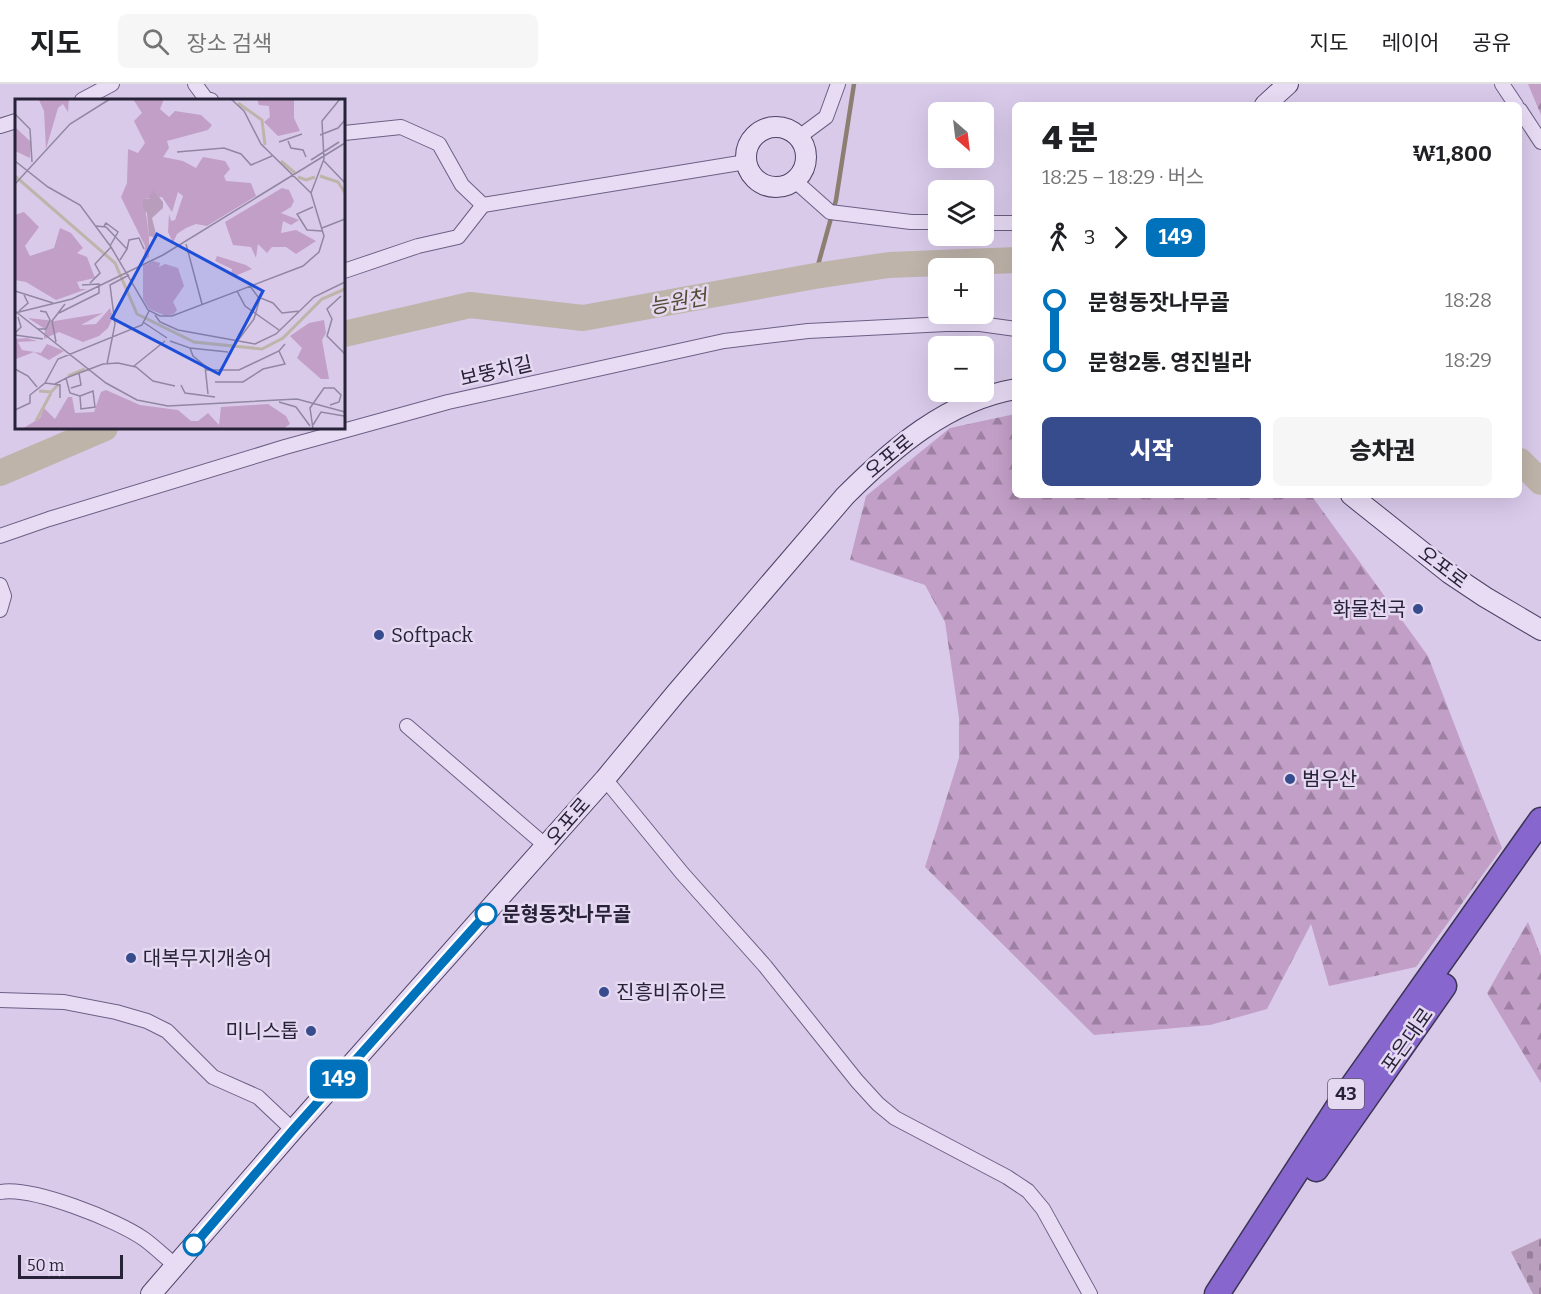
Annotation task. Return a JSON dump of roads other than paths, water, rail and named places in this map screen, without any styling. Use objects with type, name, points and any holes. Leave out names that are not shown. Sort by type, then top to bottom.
[{"type":"highway","name":"43","points":[[1491,906],[1541,820]]},
{"type":"highway","name":"포은대로","points":[[1217,1294],[1342,1101],[1491,906],[1541,847]]},
{"type":"highway","name":"포은대로","points":[[1235,1294],[1268,1236],[1491,906]]},
{"type":"street","points":[[84,99],[112,84]]},
{"type":"street","points":[[195,84],[206,99]]},
{"type":"street","points":[[799,137],[826,117],[838,84]]},
{"type":"street","points":[[1268,102],[1288,84]]},
{"type":"street","points":[[1502,84],[1514,102]]},
{"type":"street","points":[[1522,113],[1541,142]]},
{"type":"street","points":[[0,126],[15,121]]},
{"type":"street","points":[[345,133],[401,127],[439,144],[462,185],[483,206]]},
{"type":"street","points":[[782,128],[799,137],[806,154],[806,164],[801,174],[785,186],[774,188],[755,179],[746,162],[749,143],[763,130],[782,128]]},
{"type":"street","points":[[345,271],[418,246],[458,237],[483,206],[746,162]]},
{"type":"street","points":[[794,180],[830,212],[850,216],[928,222]]},
{"type":"street","points":[[994,223],[1012,223]]},
{"type":"street","name":"보뚱치길","points":[[0,536],[72,512],[448,402],[724,341],[808,331],[946,324],[980,324],[1012,328]]},
{"type":"street","name":"오포로","points":[[151,1294],[293,1130],[605,779],[837,505],[874,466],[941,416],[977,401],[1012,390]]},
{"type":"street","name":"오포로","points":[[1355,498],[1449,573],[1541,630]]},
{"type":"street","points":[[0,585],[4,596],[0,610]]},
{"type":"street","points":[[407,726],[546,846]]},
{"type":"street","points":[[605,779],[682,873],[765,966],[878,1104],[895,1118],[1007,1177],[1028,1191],[1043,1209],[1090,1294]]},
{"type":"street","points":[[0,1000],[64,1002],[117,1012],[147,1021],[167,1031],[213,1077],[258,1097],[293,1130]]},
{"type":"street","points":[[0,1192],[25,1193],[60,1202],[121,1225],[145,1239],[176,1266]]},
{"type":"waterway","points":[[815,276],[836,200],[854,84]]},
{"type":"waterway","name":"능원천","points":[[345,334],[470,305],[583,318],[889,265],[1012,260]]},
{"type":"waterway","name":"능원천","points":[[0,473],[103,429]]},
{"type":"waterway","name":"능원천","points":[[1522,463],[1541,482]]},
{"type":"place","name":"화물천국","points":[[1418,609]]},
{"type":"place","name":"Softpack","points":[[379,635]]},
{"type":"place","name":"범우산","points":[[1290,779]]},
{"type":"place","name":"문형동잣나무골","points":[[486,914]]},
{"type":"place","name":"대복무지개송어","points":[[131,958]]},
{"type":"place","name":"진흥비쥬아르","points":[[604,992]]},
{"type":"place","name":"미니스톱","points":[[311,1031]]}]
